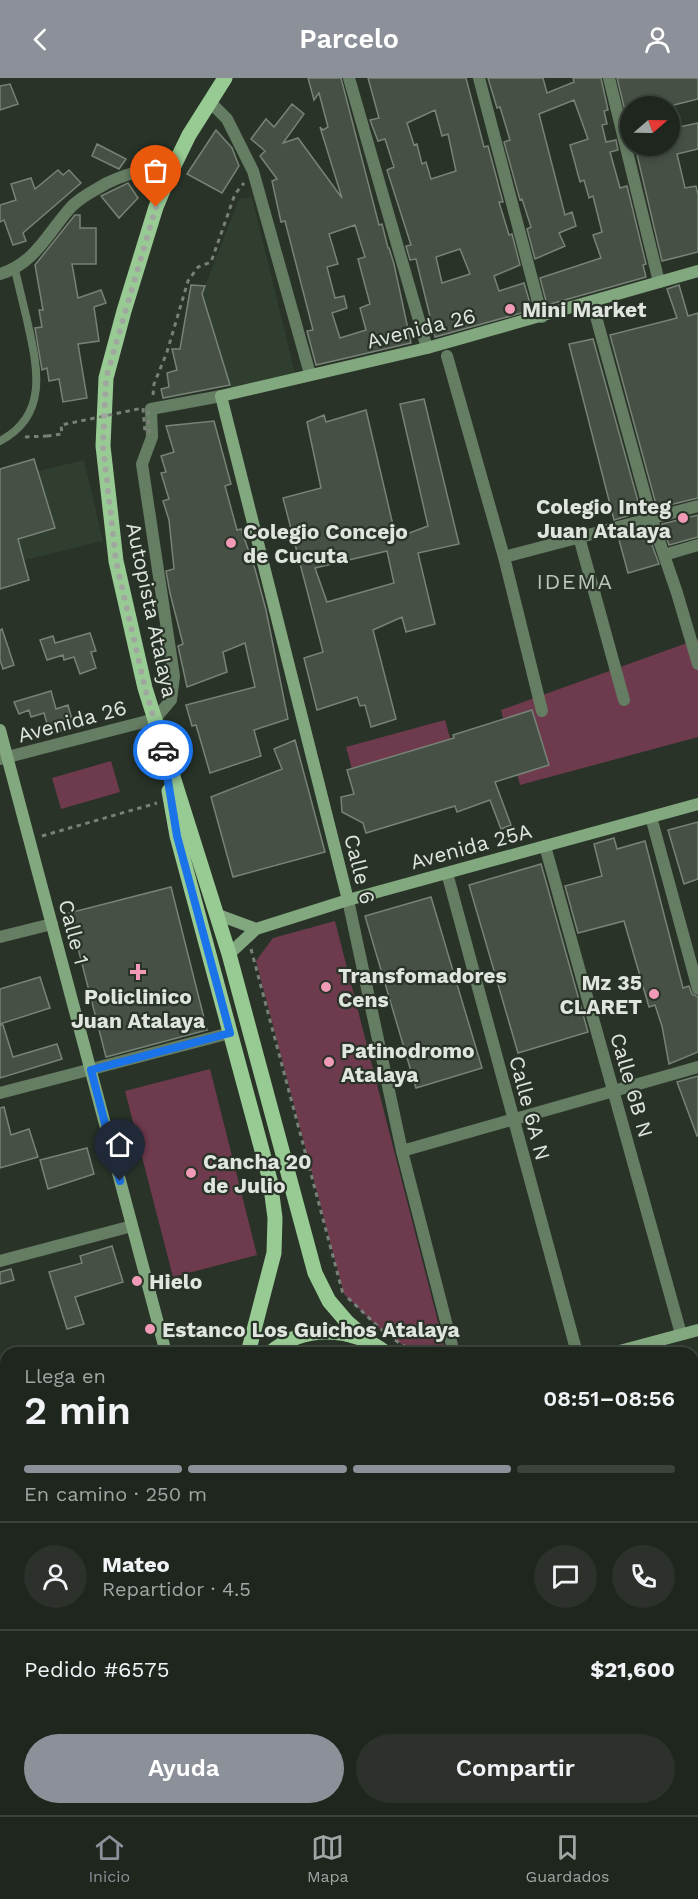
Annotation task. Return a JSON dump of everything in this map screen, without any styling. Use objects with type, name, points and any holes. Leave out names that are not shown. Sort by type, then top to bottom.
[{"type":"main road","name":"Autopista Atalaya","points":[[225,78],[189,135],[156,207],[106,378],[103,446],[116,561],[145,688],[229,954],[315,1273],[329,1301],[347,1322],[369,1341]]},
{"type":"main road","name":"Autopista Atalaya","points":[[161,743],[177,836],[270,1179],[275,1218],[274,1253],[250,1347]]},
{"type":"main road","points":[[279,1347],[291,1339],[310,1333],[340,1332],[369,1341],[378,1347]]},
{"type":"street","points":[[349,78],[426,348]]},
{"type":"street","points":[[479,78],[542,317]]},
{"type":"street","points":[[609,78],[659,282]]},
{"type":"street","points":[[209,101],[228,119],[253,171],[310,374]]},
{"type":"street","points":[[0,274],[15,270],[31,258],[74,204],[92,191],[130,172],[147,171],[169,176]]},
{"type":"street","name":"Avenida 26","points":[[151,409],[221,396],[426,348],[698,271]]},
{"type":"street","points":[[592,302],[651,518],[698,664]]},
{"type":"street","points":[[447,356],[504,557],[542,711]]},
{"type":"street","name":"Calle 6","points":[[221,396],[348,900],[402,1151],[452,1347]]},
{"type":"street","points":[[151,409],[152,437],[142,464],[174,676],[171,700],[154,719]]},
{"type":"street","points":[[504,557],[698,506]]},
{"type":"street","points":[[579,537],[624,700]]},
{"type":"street","points":[[664,555],[698,545]]},
{"type":"street","name":"Avenida 26","points":[[4,759],[154,719]]},
{"type":"street","name":"Calle 1","points":[[0,730],[4,759],[52,924],[164,1347]]},
{"type":"street","name":"Avenida 25A","points":[[229,954],[251,932],[348,900],[698,804]]},
{"type":"street","points":[[651,817],[698,988]]},
{"type":"street","name":"Calle 6B N","points":[[545,846],[681,1334]]},
{"type":"street","name":"Calle 6A N","points":[[447,873],[575,1347]]},
{"type":"street","points":[[216,914],[251,932]]},
{"type":"street","points":[[0,938],[52,924]]},
{"type":"street","points":[[0,1093],[230,1033]]},
{"type":"street","points":[[402,1151],[698,1067]]},
{"type":"street","points":[[0,1261],[132,1226]]},
{"type":"street","points":[[634,1347],[698,1330]]},
{"type":"lane","points":[[4,440],[24,422],[36,397],[38,374],[15,270]]},
{"type":"path","points":[[4,440],[62,434],[61,425],[143,408],[145,432],[149,432],[148,409],[151,409],[154,384],[167,352],[188,281],[198,267],[211,262],[235,194],[253,171]]},
{"type":"path","points":[[29,840],[171,799]]},
{"type":"path","points":[[251,932],[256,962],[344,1294],[382,1331],[406,1347]]},
{"type":"shaded area","points":[[252,197],[295,373],[232,390],[202,294],[239,199]]},
{"type":"shaded area","points":[[84,460],[103,541],[0,566],[0,480]]},
{"type":"shaded area","points":[[698,639],[698,737],[520,785],[501,710]]},
{"type":"shaded area","points":[[445,720],[466,794],[366,822],[346,747]]},
{"type":"shaded area","points":[[111,761],[120,792],[61,809],[52,778]]},
{"type":"shaded area","points":[[335,921],[444,1347],[406,1347],[382,1331],[344,1294],[256,961],[273,938]]},
{"type":"shaded area","name":"Cancha 20 de Julio","points":[[210,1069],[257,1255],[173,1277],[125,1091]]},
{"type":"building","points":[[308,78],[341,78],[379,225],[382,224],[394,264],[411,343],[316,365],[307,331],[313,330],[285,221],[281,222],[272,181],[277,179],[260,156],[265,151],[251,139],[266,119],[274,127],[292,104],[304,114],[283,143],[298,138],[342,198],[320,127],[323,130],[328,127],[319,93],[314,100]],"holes":[[[355,225],[365,257],[358,259],[370,304],[360,308],[366,330],[340,338],[332,313],[347,308],[344,296],[335,298],[327,267],[338,264],[329,234]]]},
{"type":"building","points":[[368,78],[466,78],[484,147],[488,146],[503,202],[499,202],[509,235],[512,234],[520,265],[494,276],[499,291],[524,283],[532,310],[435,337],[416,259],[410,260],[406,246],[411,245],[387,170],[394,167],[385,139],[378,141],[370,120],[379,118]],"holes":[[[435,110],[442,136],[448,134],[456,171],[431,179],[426,162],[422,164],[417,144],[414,145],[407,123]],[[460,249],[470,274],[442,283],[436,257]]]},
{"type":"building","points":[[488,78],[543,78],[547,93],[574,82],[573,78],[601,78],[608,110],[604,111],[607,124],[602,125],[606,142],[616,140],[618,150],[610,152],[620,188],[627,186],[646,264],[643,265],[646,277],[547,305],[540,278],[601,258],[593,235],[602,232],[593,196],[589,198],[584,180],[580,182],[570,145],[588,139],[574,100],[539,114],[565,215],[572,212],[576,226],[559,233],[565,246],[535,259],[527,229],[531,227],[522,199],[520,200],[504,142],[510,140]]},
{"type":"building","points":[[617,78],[698,78],[698,99],[680,104],[680,96],[621,96]]},
{"type":"building","points":[[10,84],[18,104],[0,110],[0,86]]},
{"type":"building","points":[[698,123],[698,149],[680,153],[680,127]]},
{"type":"building","points":[[216,130],[232,148],[239,166],[222,193],[187,174]]},
{"type":"building","points":[[97,144],[126,159],[119,169],[92,156]]},
{"type":"building","points":[[637,156],[677,156],[685,188],[696,186],[698,252],[662,261]]},
{"type":"building","points":[[58,170],[63,175],[69,170],[81,183],[23,233],[26,241],[13,245],[4,220],[0,222],[0,205],[16,200],[11,184],[31,178],[35,189]]},
{"type":"building","points":[[128,183],[138,198],[119,218],[101,196]]},
{"type":"building","points":[[75,215],[80,215],[80,228],[96,228],[96,264],[72,264],[78,298],[101,290],[106,303],[94,307],[99,341],[78,344],[87,398],[63,402],[59,379],[49,381],[47,368],[42,370],[35,328],[42,327],[39,310],[43,310],[35,265]]},
{"type":"building","points":[[191,285],[205,286],[202,294],[230,385],[163,398],[161,389],[169,387],[167,373],[177,370],[172,349],[180,349]]},
{"type":"building","points":[[679,285],[688,316],[698,313],[698,498],[657,508],[610,335],[677,318],[667,289]]},
{"type":"building","points":[[593,339],[641,512],[614,520],[569,344]]},
{"type":"building","points":[[424,399],[459,544],[418,553],[435,624],[406,632],[402,617],[373,630],[396,719],[371,727],[365,705],[360,706],[357,697],[317,710],[304,658],[323,652],[283,498],[321,488],[307,422],[324,415],[326,422],[366,410],[396,538],[428,526],[400,404]],"holes":[[[387,551],[394,583],[327,602],[315,568]]]},
{"type":"building","points":[[214,421],[231,484],[225,486],[237,530],[241,529],[255,569],[266,610],[288,719],[254,730],[261,756],[210,773],[196,725],[192,726],[186,705],[255,687],[245,643],[223,652],[227,672],[187,687],[178,646],[183,644],[166,571],[174,569],[169,520],[163,501],[169,499],[161,473],[166,472],[161,456],[174,452],[166,426]]},
{"type":"building","points":[[34,459],[55,528],[18,539],[29,580],[0,589],[0,469]]},
{"type":"building","points":[[698,515],[698,537],[669,545],[662,524]]},
{"type":"building","points":[[646,528],[659,564],[628,573],[618,536]]},
{"type":"building","points":[[2,629],[14,665],[3,669],[0,660],[0,630]]},
{"type":"building","points":[[90,633],[96,651],[91,652],[96,668],[80,674],[74,657],[64,660],[63,655],[47,660],[40,640],[53,636],[55,643]]},
{"type":"building","points":[[51,691],[56,709],[68,705],[74,727],[50,734],[44,713],[31,717],[29,710],[19,714],[14,702]]},
{"type":"building","points":[[532,710],[549,765],[495,782],[511,825],[501,829],[490,800],[457,812],[455,806],[366,833],[363,823],[342,812],[341,797],[354,794],[347,770],[454,738],[453,735]]},
{"type":"building","points":[[295,740],[325,852],[233,877],[211,797],[282,769],[274,749]]},
{"type":"building","points":[[698,822],[698,879],[684,884],[668,830]]},
{"type":"building","points":[[614,838],[617,849],[645,841],[683,988],[689,986],[692,994],[698,997],[698,1052],[669,1064],[662,1026],[655,1005],[649,1007],[624,921],[578,933],[565,886],[602,876],[594,844]]},
{"type":"building","points":[[541,864],[588,1032],[518,1053],[469,885]]},
{"type":"building","name":"Policlinico Juan Atalaya","points":[[171,887],[207,1030],[106,1057],[69,913]]},
{"type":"building","points":[[431,897],[482,1068],[416,1088],[365,916]]},
{"type":"building","points":[[40,977],[50,1008],[0,1024],[0,989]]},
{"type":"building","points":[[0,1025],[3,1025],[13,1057],[57,1044],[62,1059],[0,1078]]},
{"type":"building","points":[[698,1076],[698,1136],[697,1136],[677,1082]]},
{"type":"building","points":[[4,1107],[11,1135],[29,1129],[38,1157],[0,1168],[0,1108]]},
{"type":"building","points":[[87,1148],[94,1174],[48,1189],[40,1160]]},
{"type":"building","points":[[112,1246],[123,1282],[75,1297],[84,1324],[67,1329],[49,1272],[82,1263],[80,1256]]},
{"type":"building","points":[[11,1269],[14,1280],[0,1284],[0,1272]]},
{"type":"way so far","points":[[156,207],[106,378],[103,446],[116,561],[145,688],[163,750]]},
{"type":"place","name":"Mini Market","points":[[510,309]]},
{"type":"place","name":"Colegio Integ Juan Atalaya","points":[[683,518]]},
{"type":"place","name":"Colegio Concejo de Cucuta","points":[[231,543]]},
{"type":"place","name":"Policlinico Juan Atalaya","points":[[138,972]]},
{"type":"place","name":"Transfomadores Cens","points":[[326,987]]},
{"type":"place","name":"Mz 35 CLARET","points":[[654,994]]},
{"type":"place","name":"Patinodromo Atalaya","points":[[329,1062]]},
{"type":"place","name":"Cancha 20 de Julio","points":[[191,1173]]},
{"type":"place","name":"Hielo","points":[[137,1281]]},
{"type":"place","name":"Estanco Los Guichos Atalaya","points":[[150,1329]]},
{"type":"district","name":"IDEMA","points":[[575,581]]},
{"type":"route","points":[[120,1181],[91,1070],[230,1033],[177,836],[163,750]]}]
